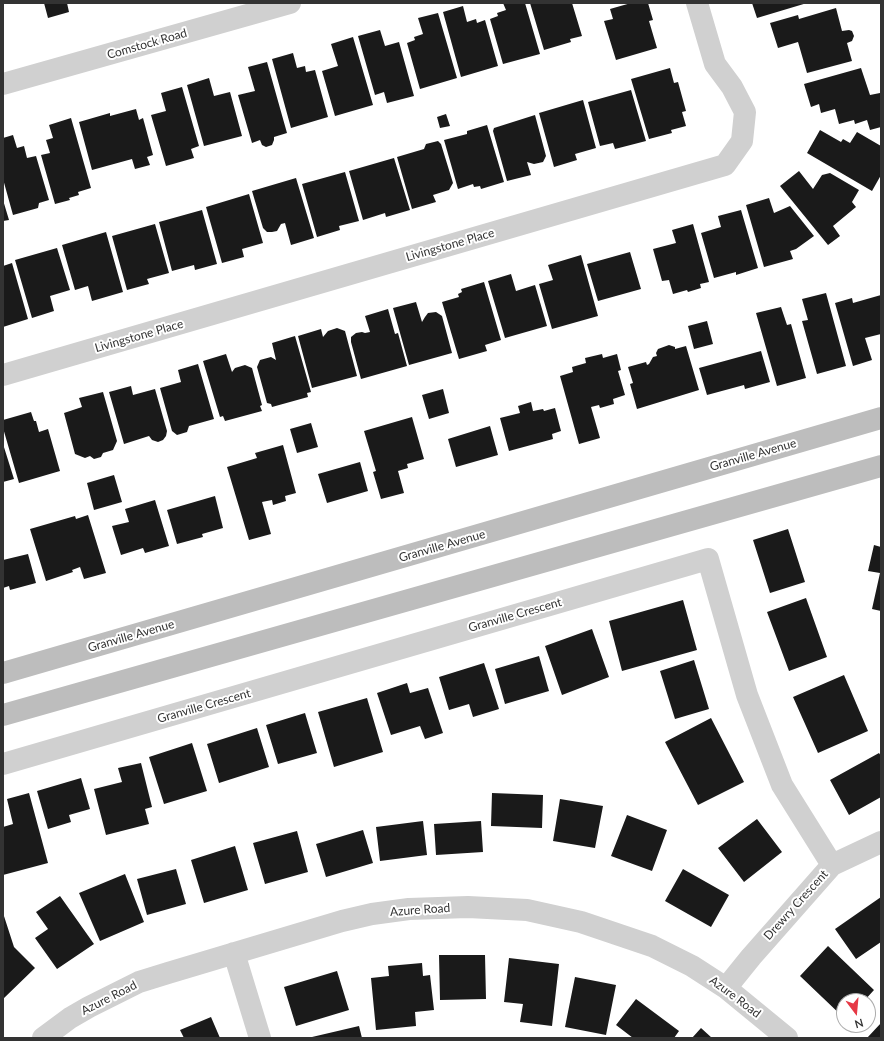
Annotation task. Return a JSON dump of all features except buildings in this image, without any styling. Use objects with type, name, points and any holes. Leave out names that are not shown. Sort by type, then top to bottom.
[{"type":"main road","name":"Granville Avenue","points":[[3,673],[881,418]]},
{"type":"main road","points":[[3,715],[881,466]]},
{"type":"street","name":"Comstock Road","points":[[3,84],[290,3]]},
{"type":"street","name":"Livingstone Place","points":[[3,375],[725,165],[742,141],[745,112],[732,86],[715,64],[697,3]]},
{"type":"street","name":"Granville Crescent","points":[[3,764],[708,559],[747,695],[782,785],[832,865]]},
{"type":"street","name":"Drewry Crescent","points":[[726,988],[750,957],[832,865],[881,842]]},
{"type":"street","name":"Azure Road","points":[[43,1038],[70,1018],[139,982],[342,921],[372,914],[409,909],[461,907],[527,910],[581,922],[652,946],[692,966],[726,988],[787,1038]]},
{"type":"street","points":[[234,953],[260,1038]]}]
